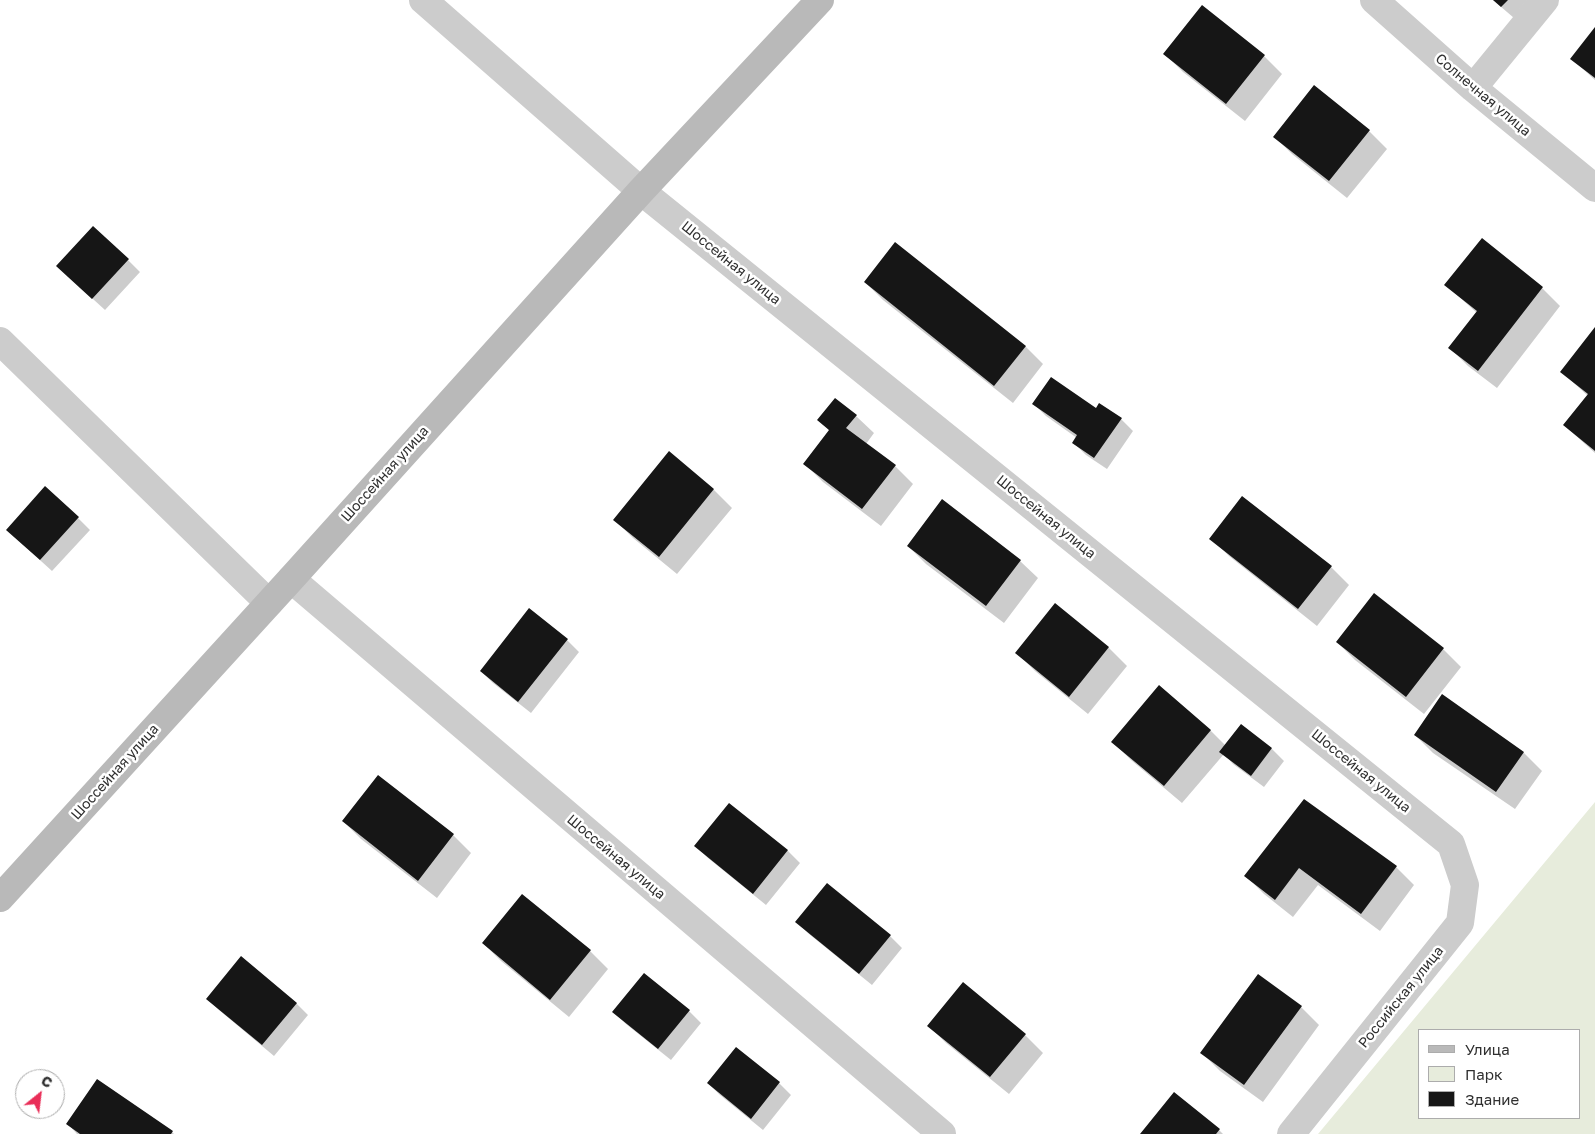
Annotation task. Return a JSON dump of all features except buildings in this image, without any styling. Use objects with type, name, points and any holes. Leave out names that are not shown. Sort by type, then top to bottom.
[{"type":"street","points":[[423,0],[641,191]]},
{"type":"street","name":"Шоссейная улица","points":[[0,898],[641,191],[820,0]]},
{"type":"street","name":"Солнечная улица","points":[[1374,0],[1473,88],[1595,188]]},
{"type":"street","points":[[1473,88],[1545,0]]},
{"type":"street","name":"Шоссейная улица","points":[[641,191],[1451,844]]},
{"type":"street","points":[[0,341],[269,603]]},
{"type":"street","name":"Шоссейная улица","points":[[291,579],[942,1134]]},
{"type":"street","name":"Российская улица","points":[[1291,1134],[1460,923],[1465,885],[1451,844]]},
{"type":"green space","points":[[1595,802],[1595,1134],[1318,1134]]}]
